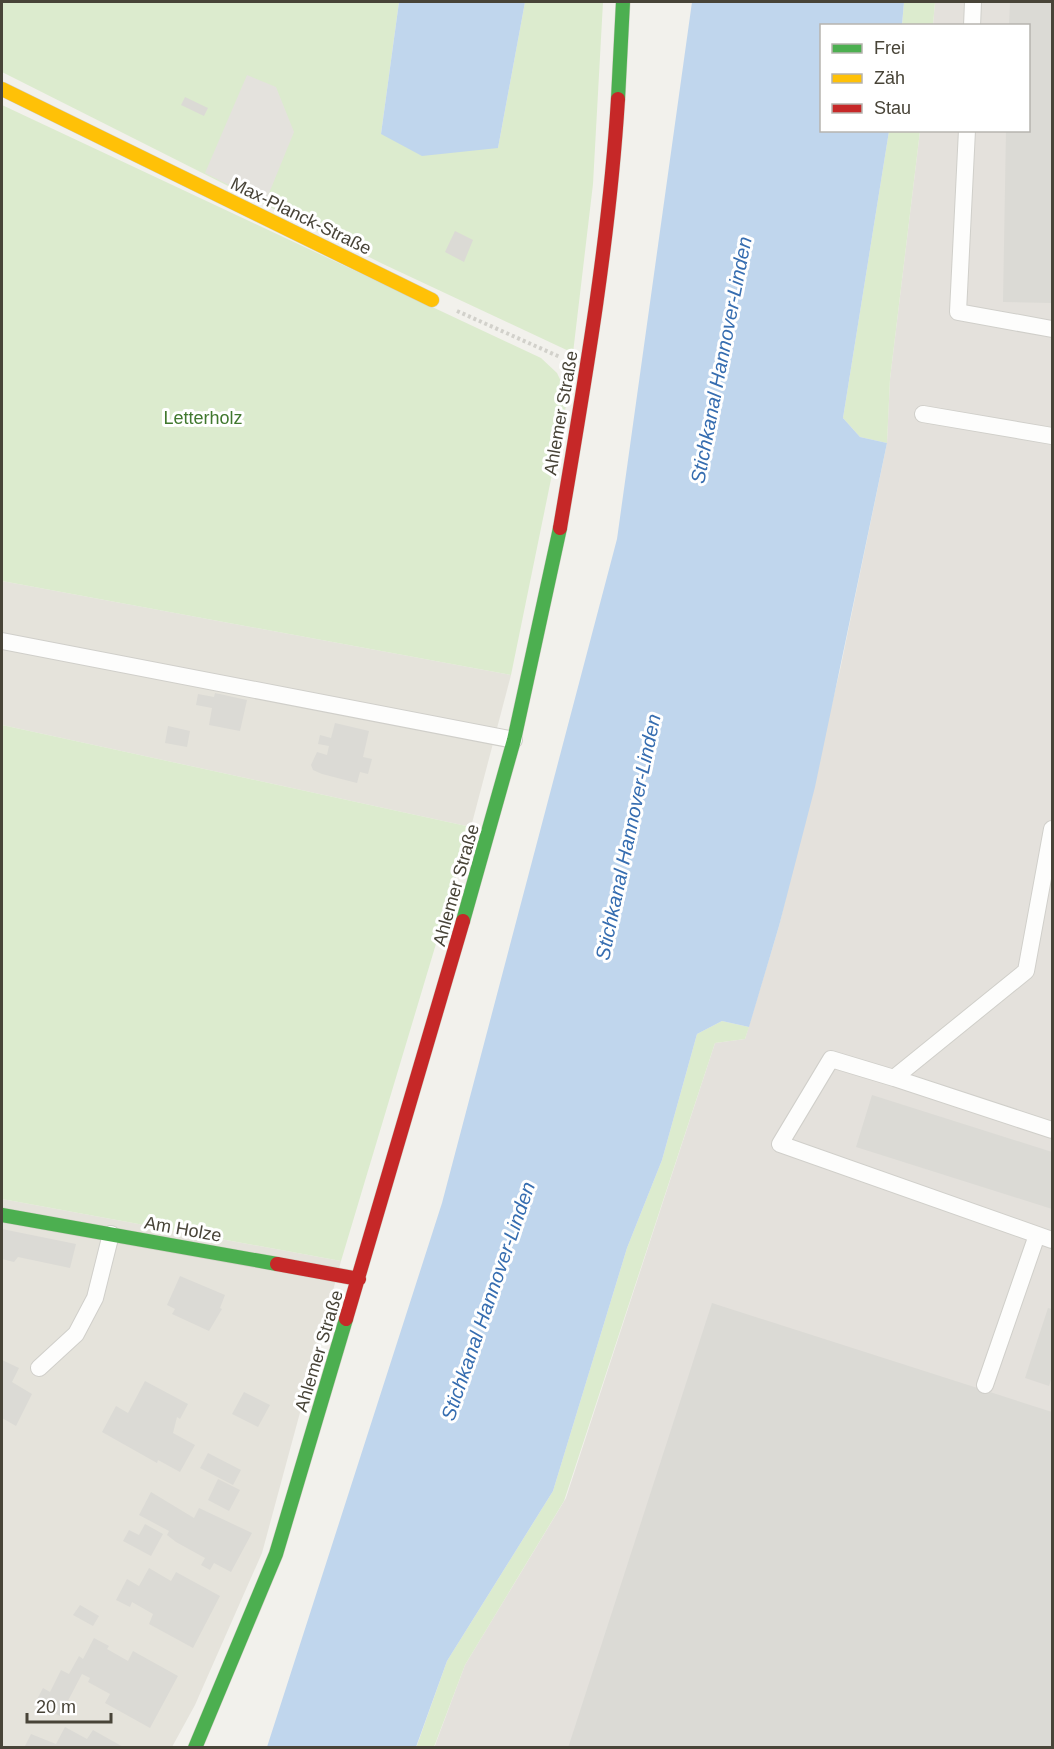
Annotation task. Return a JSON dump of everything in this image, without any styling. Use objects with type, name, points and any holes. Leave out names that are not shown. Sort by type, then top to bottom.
[{"type":"main road","name":"Ahlemer Straße","points":[[195,1748],[276,1554],[484,854],[514,740],[556,546],[587,370],[613,180],[623,2]]},
{"type":"main road","name":"Max-Planck-Straße","points":[[2,89],[432,300]]},
{"type":"main road","name":"Am Holze","points":[[2,1215],[359,1279]]},
{"type":"lane","points":[[972,24],[973,2]]},
{"type":"lane","points":[[967,132],[958,312],[1053,329]]},
{"type":"lane","points":[[923,414],[1053,436]]},
{"type":"lane","points":[[2,641],[514,740]]},
{"type":"lane","points":[[894,1078],[1026,971],[1053,830]]},
{"type":"lane","points":[[986,1385],[1045,1238],[780,1144],[831,1059],[1053,1130]]},
{"type":"lane","points":[[39,1368],[76,1334],[95,1298],[111,1234]]},
{"type":"path","points":[[432,300],[587,370]]},
{"type":"shaded area","points":[[935,2],[1052,2],[1052,1747],[434,1748],[465,1665],[566,1498],[715,1043],[745,1039],[779,926],[840,670],[887,443],[890,379],[920,132],[1030,132],[1030,24],[933,24]]},
{"type":"shaded area","points":[[247,75],[276,87],[294,132],[265,203],[205,173]]},
{"type":"shaded area","points":[[2,581],[511,675],[471,827],[2,725]]},
{"type":"shaded area","points":[[2,1199],[341,1261],[262,1553],[195,1705],[172,1747],[2,1747]]},
{"type":"green space","points":[[2,2],[399,2],[381,134],[498,148],[525,2],[603,2],[593,184],[573,353],[383,264],[2,72]]},
{"type":"green space","points":[[904,2],[935,2],[933,24],[902,24]]},
{"type":"green space","name":"Letterholz","points":[[2,105],[541,358],[557,373],[568,396],[511,675],[2,581]]},
{"type":"green space","points":[[889,132],[920,132],[890,379],[887,443],[860,437],[843,418]]},
{"type":"green space","points":[[2,725],[471,827],[341,1261],[2,1199]]},
{"type":"green space","points":[[722,1021],[749,1027],[745,1039],[715,1043],[564,1501],[465,1665],[434,1747],[416,1748],[447,1661],[553,1491],[627,1248],[662,1160],[697,1034]]},
{"type":"water","points":[[399,2],[525,2],[498,148],[422,156],[381,134]]},
{"type":"water","name":"Stichkanal Hannover-Linden","points":[[692,2],[904,2],[902,24],[820,24],[820,132],[889,132],[843,418],[860,437],[887,443],[815,787],[779,926],[749,1027],[722,1021],[697,1034],[662,1160],[627,1248],[553,1491],[447,1661],[416,1747],[267,1747],[442,1203],[617,539]]},
{"type":"building","points":[[1010,2],[1052,2],[1052,303],[1003,302],[1006,132],[1030,132],[1030,24],[1009,24]]},
{"type":"building","points":[[185,97],[208,108],[204,116],[181,105]]},
{"type":"building","points":[[455,231],[473,240],[464,262],[445,252]]},
{"type":"building","points":[[215,693],[247,700],[240,731],[209,725],[212,708],[196,705],[198,694],[214,697]]},
{"type":"building","points":[[335,723],[369,731],[363,757],[372,759],[368,774],[360,772],[357,783],[322,774],[313,770],[311,765],[317,752],[327,755],[329,746],[318,744],[320,735],[331,738]]},
{"type":"building","points":[[168,726],[190,731],[187,747],[165,743]]},
{"type":"building","points":[[872,1095],[1052,1152],[1052,1209],[856,1147]]},
{"type":"building","points":[[2,1229],[76,1244],[70,1268],[18,1257],[14,1262],[2,1259]]},
{"type":"building","points":[[180,1276],[225,1295],[220,1308],[222,1309],[209,1331],[172,1314],[175,1309],[167,1305]]},
{"type":"building","points":[[712,1303],[1052,1412],[1052,1748],[568,1748]]},
{"type":"building","points":[[1048,1308],[1052,1309],[1052,1377],[1049,1386],[1025,1378]]},
{"type":"building","points":[[2,1360],[19,1368],[12,1382],[32,1394],[16,1426],[2,1418]]},
{"type":"building","points":[[145,1381],[188,1404],[180,1419],[177,1417],[173,1433],[195,1445],[180,1472],[158,1460],[157,1463],[102,1432],[116,1406],[128,1413]]},
{"type":"building","points":[[244,1392],[270,1405],[258,1427],[232,1414]]},
{"type":"building","points":[[208,1453],[241,1470],[233,1485],[200,1468]]},
{"type":"building","points":[[218,1479],[240,1490],[229,1511],[208,1500]]},
{"type":"building","points":[[151,1492],[194,1518],[199,1508],[252,1533],[231,1572],[214,1563],[210,1570],[201,1565],[205,1558],[176,1542],[167,1535],[169,1531],[139,1515]]},
{"type":"building","points":[[145,1524],[163,1534],[151,1556],[123,1541],[129,1530],[139,1535]]},
{"type":"building","points":[[149,1568],[171,1581],[176,1572],[220,1596],[193,1648],[149,1624],[153,1614],[132,1602],[130,1607],[116,1600],[127,1579],[139,1586]]},
{"type":"building","points":[[80,1605],[99,1616],[93,1626],[73,1615]]},
{"type":"building","points":[[94,1638],[109,1646],[107,1649],[128,1661],[133,1651],[178,1676],[150,1728],[105,1703],[110,1694],[88,1682],[90,1678],[82,1674],[60,1716],[35,1703],[43,1688],[50,1692],[61,1670],[69,1674],[79,1656],[83,1659]]},
{"type":"building","points":[[65,1727],[87,1739],[93,1730],[125,1748],[24,1748],[31,1734],[56,1744]]},
{"type":"traffic: fast","points":[[618,99],[623,2]]},
{"type":"traffic: fast","points":[[463,921],[514,740],[560,528]]},
{"type":"traffic: fast","points":[[2,1215],[277,1264]]},
{"type":"traffic: fast","points":[[195,1748],[276,1554],[346,1319]]},
{"type":"traffic: slow","points":[[2,89],[432,300]]},
{"type":"traffic: jam","points":[[560,528],[587,368],[602,261],[618,99]]},
{"type":"traffic: jam","points":[[346,1319],[463,921]]},
{"type":"traffic: jam","points":[[277,1264],[359,1279]]}]
